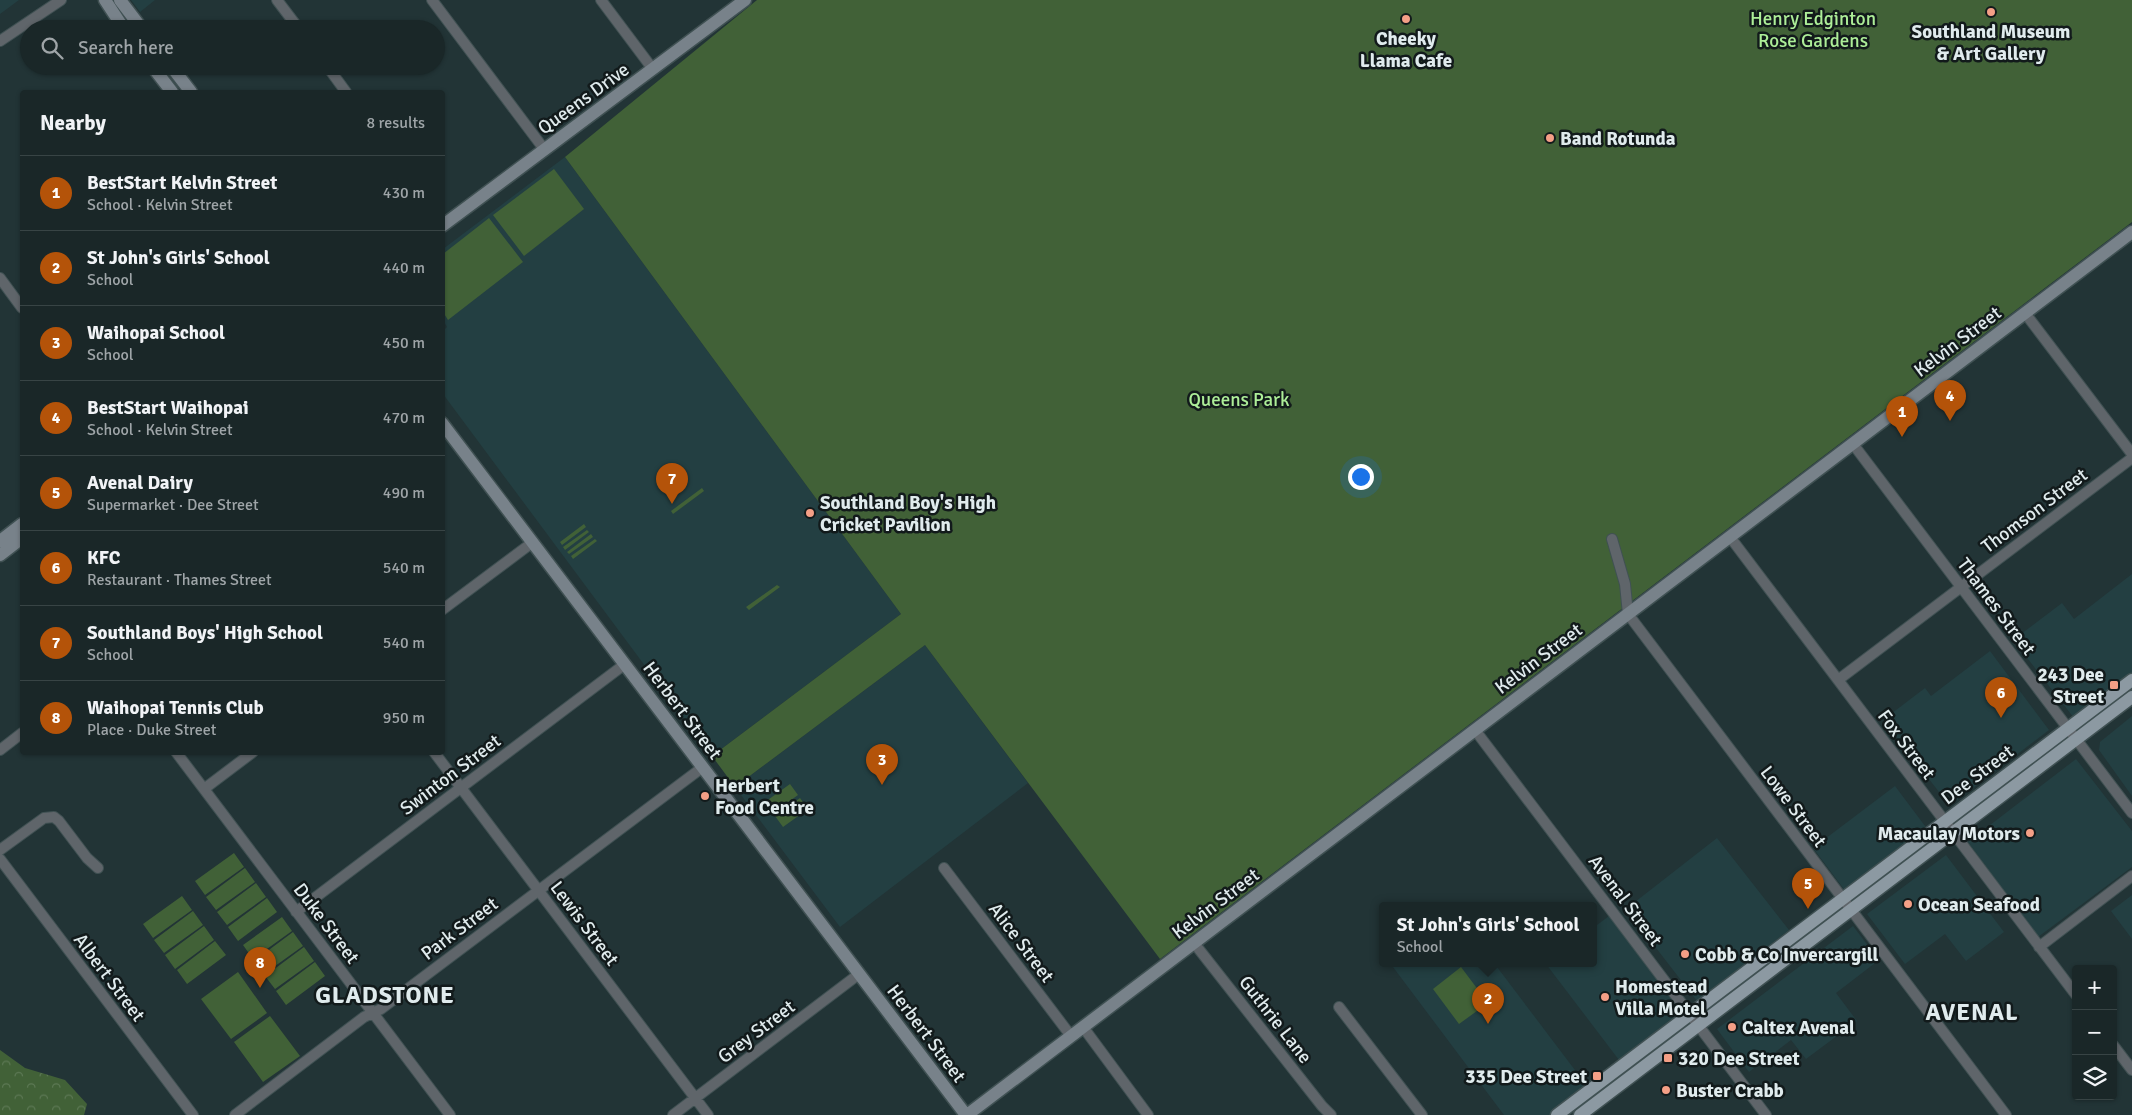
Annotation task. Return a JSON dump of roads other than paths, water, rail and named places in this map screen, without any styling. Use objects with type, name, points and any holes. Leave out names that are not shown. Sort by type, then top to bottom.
[{"type":"main road","points":[[105,0],[118,20]]},
{"type":"main road","points":[[120,0],[135,20]]},
{"type":"main road","name":"Queens Drive","points":[[445,223],[630,88],[652,68],[745,0]]},
{"type":"main road","points":[[159,75],[170,90]]},
{"type":"main road","points":[[178,75],[189,90]]},
{"type":"main road","name":"Kelvin Street","points":[[967,1115],[2132,232]]},
{"type":"main road","name":"Herbert Street","points":[[445,426],[967,1115]]},
{"type":"main road","points":[[0,541],[18,541]]},
{"type":"main road","points":[[0,556],[18,541]]},
{"type":"main road","name":"Dee Street","points":[[1557,1115],[2132,680]]},
{"type":"main road","name":"Dee Street","points":[[1580,1115],[2132,697]]},
{"type":"street","points":[[31,20],[60,0]]},
{"type":"street","points":[[278,0],[292,20]]},
{"type":"street","points":[[432,0],[544,149]]},
{"type":"street","points":[[601,0],[652,68]]},
{"type":"street","points":[[0,41],[20,27]]},
{"type":"street","points":[[334,75],[345,90]]},
{"type":"street","points":[[0,278],[20,305]]},
{"type":"street","points":[[2025,313],[2132,454]]},
{"type":"street","name":"Thames Street","points":[[1853,444],[2132,813]]},
{"type":"street","name":"Thomson Street","points":[[1838,680],[2132,458]]},
{"type":"street","name":"Fox Street","points":[[1730,537],[2072,990]]},
{"type":"street","points":[[1612,539],[1625,584],[1628,614]]},
{"type":"street","points":[[445,608],[533,542]]},
{"type":"street","name":"Lowe Street","points":[[1628,614],[2006,1115]]},
{"type":"street","name":"Swinton Street","points":[[296,912],[625,664]]},
{"type":"street","name":"Avenal Street","points":[[1475,730],[1766,1115]]},
{"type":"street","points":[[0,750],[20,735]]},
{"type":"street","name":"Duke Street","points":[[178,755],[450,1115]]},
{"type":"street","points":[[204,789],[249,755]]},
{"type":"street","name":"Lewis Street","points":[[436,755],[708,1115]]},
{"type":"street","name":"Park Street","points":[[234,1115],[364,1017],[381,1009],[703,767]]},
{"type":"street","points":[[0,850],[44,818],[54,817],[87,858],[98,868]]},
{"type":"street","name":"Albert Street","points":[[0,859],[193,1115]]},
{"type":"street","name":"Alice Street","points":[[944,868],[1071,1036]]},
{"type":"street","points":[[2039,946],[2132,876]]},
{"type":"street","name":"Guthrie Lane","points":[[1194,943],[1331,1115]]},
{"type":"street","name":"Grey Street","points":[[673,1115],[859,974]]},
{"type":"street","points":[[1339,1007],[1422,1115]]},
{"type":"street","points":[[1083,1028],[1148,1115]]},
{"type":"street","points":[[2117,1050],[2132,1070]]},
{"type":"place","name":"Southland Museum & Art Gallery","points":[[1991,12]]},
{"type":"place","name":"Cheeky Llama Cafe","points":[[1406,19]]},
{"type":"place","name":"Band Rotunda","points":[[1550,138]]},
{"type":"place","name":"BestStart Waihopai","points":[[1950,421]]},
{"type":"place","name":"BestStart Kelvin Street","points":[[1902,437]]},
{"type":"place","name":"Southland Boys' High School","points":[[672,504]]},
{"type":"place","name":"Southland Boy's High Cricket Pavilion","points":[[810,513]]},
{"type":"place","name":"243 Dee Street","points":[[2114,685]]},
{"type":"place","name":"KFC","points":[[2001,718]]},
{"type":"place","name":"Waihopai School","points":[[882,785]]},
{"type":"place","name":"Herbert Food Centre","points":[[705,796]]},
{"type":"place","name":"Macaulay Motors","points":[[2030,833]]},
{"type":"place","name":"Ocean Seafood","points":[[1908,904]]},
{"type":"place","name":"Avenal Dairy","points":[[1808,909]]},
{"type":"place","name":"Cobb & Co Invercargill","points":[[1685,954]]},
{"type":"place","name":"Waihopai Tennis Club","points":[[260,988]]},
{"type":"place","name":"Homestead Villa Motel","points":[[1605,997]]},
{"type":"place","name":"St John's Girls' School","points":[[1488,1024]]},
{"type":"place","name":"Caltex Avenal","points":[[1732,1027]]},
{"type":"place","name":"320 Dee Street","points":[[1668,1058]]},
{"type":"place","name":"335 Dee Street","points":[[1597,1076]]},
{"type":"place","name":"Buster Crabb","points":[[1666,1090]]},
{"type":"district","name":"GLADSTONE","points":[[385,995]]},
{"type":"district","name":"AVENAL","points":[[1972,1012]]},
{"type":"park label","name":"Henry Edginton Rose Gardens","points":[[1813,29]]},
{"type":"park label","name":"Queens Park","points":[[1239,399]]}]
